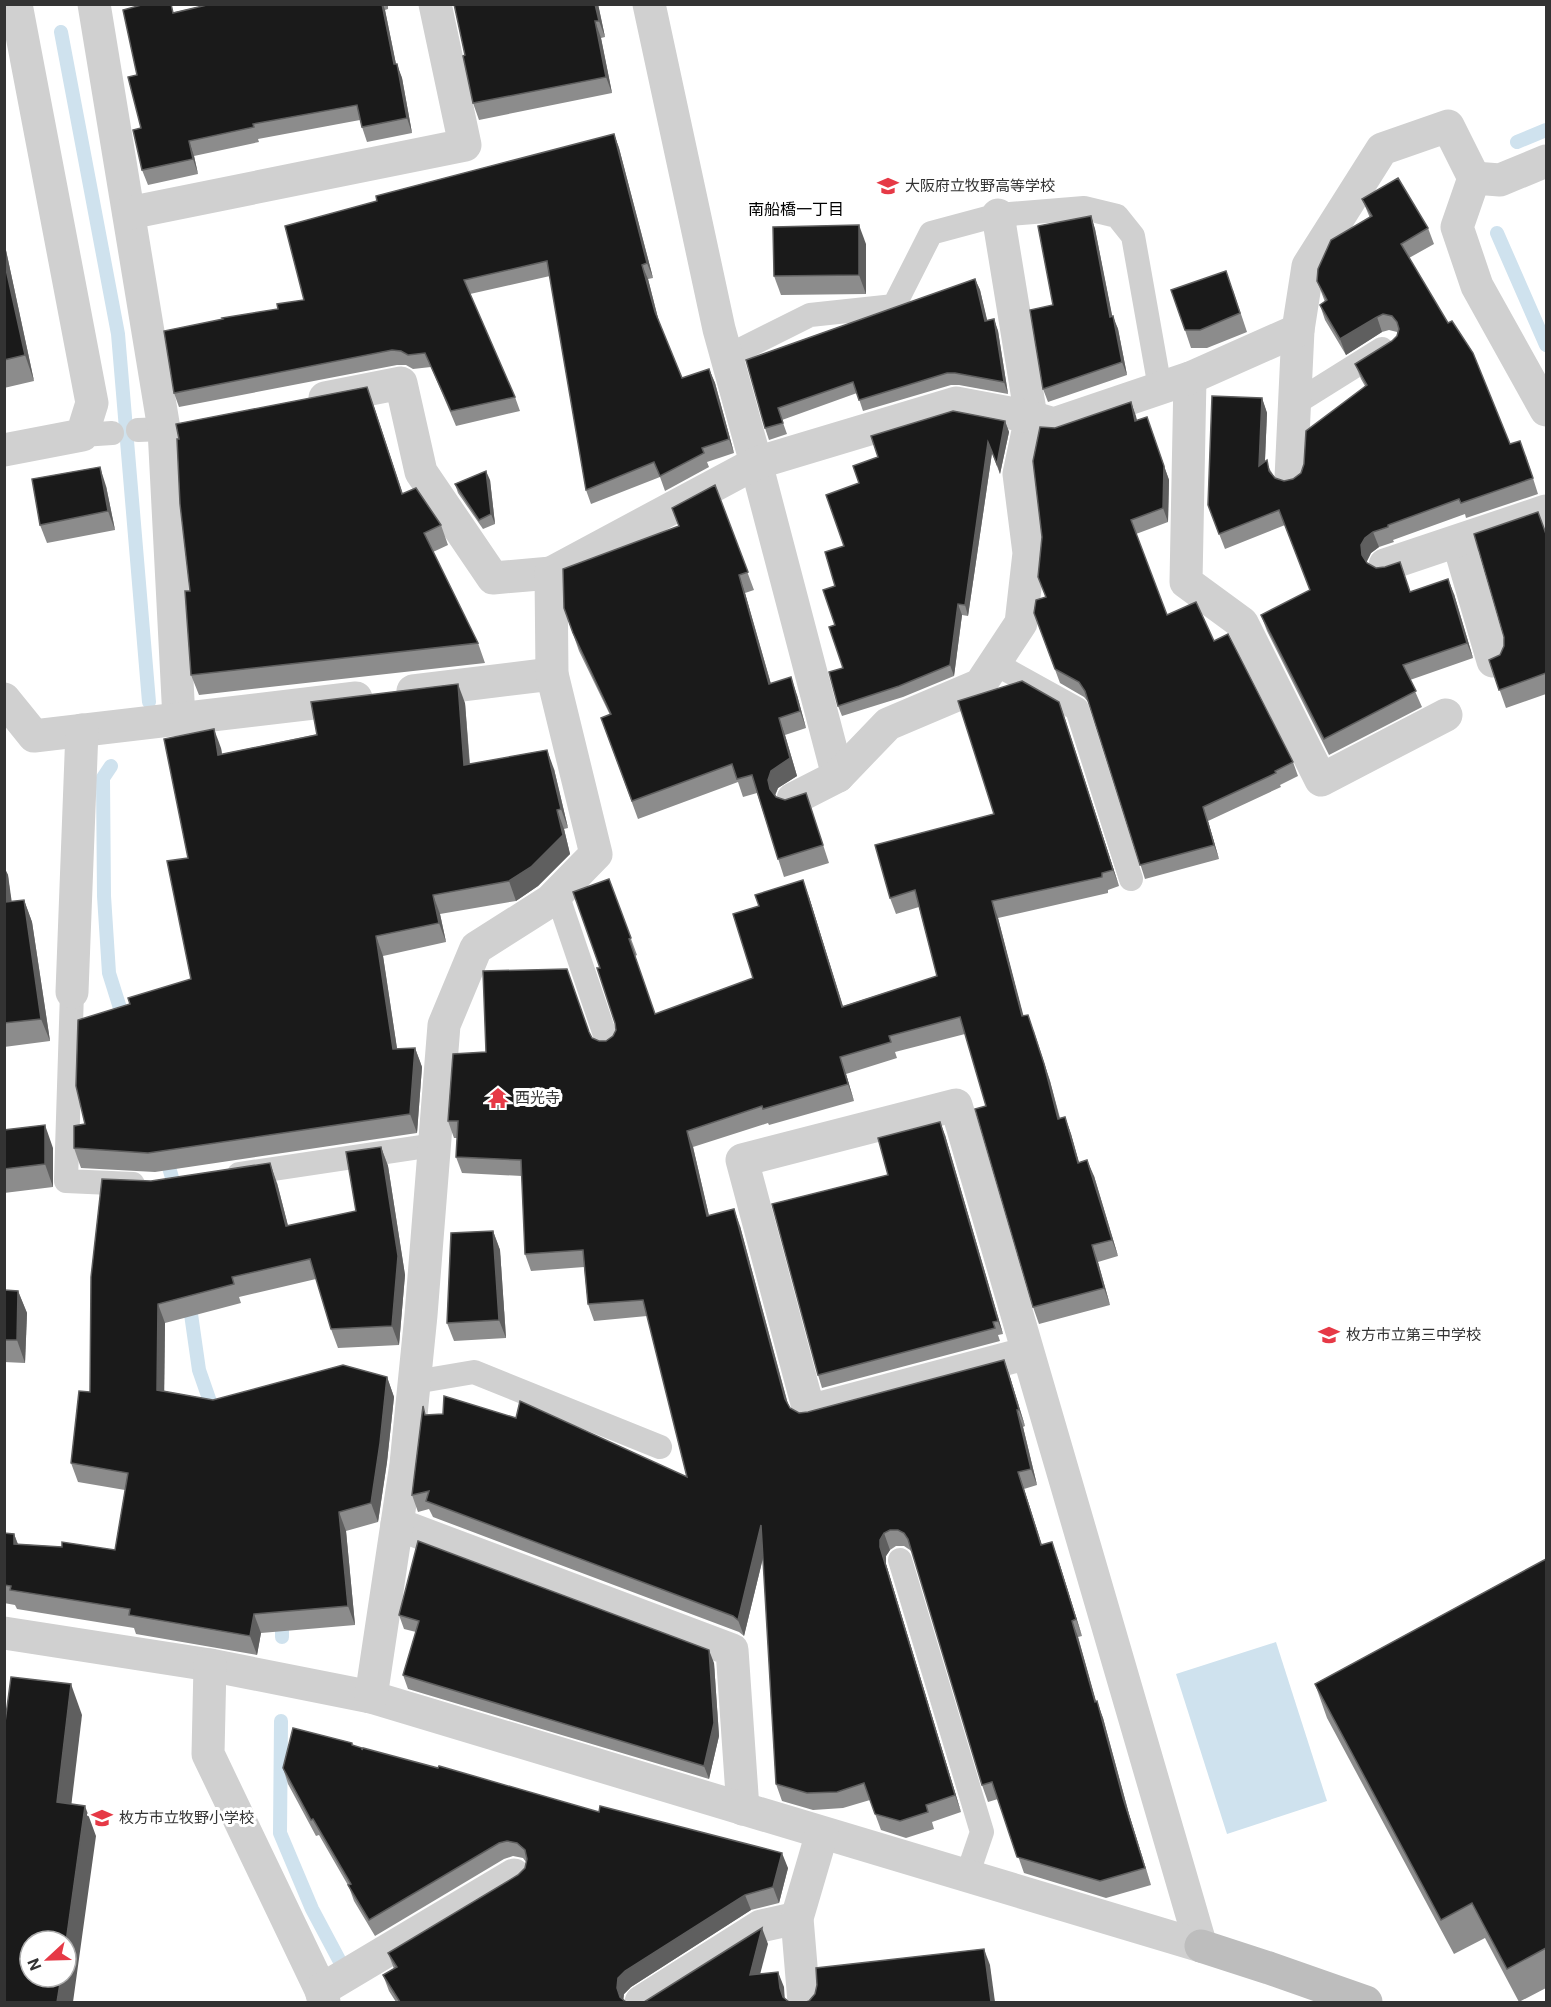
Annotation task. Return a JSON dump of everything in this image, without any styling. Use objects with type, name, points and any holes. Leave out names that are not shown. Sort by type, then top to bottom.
[{"type":"street","points":[[4,6],[15,4],[97,434],[4,450]]},
{"type":"street","points":[[94,4],[129,213],[178,719]]},
{"type":"street","points":[[129,213],[465,145],[435,4]]},
{"type":"street","points":[[649,4],[726,357],[838,776]]},
{"type":"street","points":[[1291,478],[1298,330],[1308,266],[1382,149],[1448,126],[1474,178],[1457,227],[1477,285],[1546,410]]},
{"type":"street","points":[[1474,178],[1500,180],[1546,160]]},
{"type":"street","points":[[793,799],[838,776],[888,724],[980,685],[1022,623],[1029,553],[1019,474],[1031,417],[998,215]]},
{"type":"street","points":[[299,403],[400,383],[421,472],[493,578],[551,573],[756,463],[956,403],[1031,417],[1054,424],[1175,383],[1298,330]]},
{"type":"street","points":[[1175,383],[1186,582],[1242,623],[1321,780],[1446,715]]},
{"type":"street","points":[[151,430],[198,423]]},
{"type":"street","points":[[1385,565],[1546,511]]},
{"type":"street","points":[[1458,541],[1493,661]]},
{"type":"street","points":[[371,1697],[406,1464],[415,1382],[444,1025],[476,948],[550,901],[596,854],[552,674],[551,573]]},
{"type":"street","points":[[4,699],[34,736],[552,674]]},
{"type":"street","points":[[72,992],[82,730]]},
{"type":"street","points":[[1028,1353],[809,1411],[742,1160],[956,1105],[1201,1946]]},
{"type":"street","points":[[397,1524],[732,1650],[743,1809]]},
{"type":"street","points":[[4,1633],[210,1665],[371,1697],[1201,1946],[1366,2002]]},
{"type":"street","points":[[210,1665],[208,1754],[322,1996],[514,1875]]},
{"type":"street","points":[[804,2002],[797,1918],[822,1833]]},
{"type":"street","points":[[641,2002],[761,1926],[797,1918]]},
{"type":"lane","points":[[726,357],[810,315],[894,306],[931,233],[998,215],[1084,208],[1117,216],[1133,236],[1175,383]]},
{"type":"lane","points":[[1294,404],[1390,344]]},
{"type":"lane","points":[[994,663],[1077,709],[1131,879]]},
{"type":"lane","points":[[557,894],[608,1044]]},
{"type":"lane","points":[[72,992],[66,1181],[156,1186]]},
{"type":"lane","points":[[214,1177],[434,1145]]},
{"type":"lane","points":[[415,1382],[474,1372],[660,1447]]},
{"type":"lane","points":[[900,1560],[982,1832],[967,1876]]},
{"type":"water","points":[[1276,1642],[1327,1801],[1227,1834],[1176,1674]]},
{"type":"building","points":[[145,4],[171,4],[173,13],[211,4],[382,4],[407,118],[362,127],[357,105],[253,124],[254,127],[189,141],[193,159],[142,170],[133,130],[141,128],[128,77],[137,75],[123,10]]},
{"type":"building","points":[[454,4],[595,4],[599,21],[595,21],[606,77],[473,103]]},
{"type":"building","points":[[614,134],[647,263],[642,265],[655,312],[682,378],[709,369],[729,439],[702,448],[704,453],[660,476],[654,462],[586,490],[547,261],[464,280],[515,397],[451,411],[425,353],[408,355],[392,350],[174,393],[164,331],[278,309],[277,304],[304,300],[285,226],[377,201],[376,196]]},
{"type":"building","points":[[1398,178],[1428,228],[1401,244],[1448,323],[1452,321],[1473,353],[1510,444],[1520,441],[1533,478],[1461,503],[1459,499],[1388,525],[1365,538],[1361,545],[1362,555],[1367,563],[1376,568],[1400,562],[1410,592],[1448,579],[1467,643],[1403,665],[1416,691],[1324,739],[1261,615],[1310,590],[1279,510],[1219,534],[1208,505],[1212,396],[1262,398],[1259,466],[1267,460],[1269,471],[1275,478],[1284,481],[1293,479],[1301,473],[1304,464],[1306,431],[1367,385],[1355,364],[1397,336],[1399,329],[1397,322],[1392,316],[1383,314],[1340,339],[1320,305],[1327,300],[1317,281],[1318,269],[1331,240],[1372,216],[1362,199]]},
{"type":"building","points":[[1091,216],[1110,317],[1113,316],[1122,362],[1043,389],[1030,310],[1053,305],[1038,226]]},
{"type":"building","points":[[859,225],[859,275],[774,276],[773,227]]},
{"type":"building","points":[[4,260],[25,355],[4,360]]},
{"type":"building","points":[[1226,271],[1240,313],[1200,330],[1185,330],[1171,290]]},
{"type":"building","points":[[975,279],[985,321],[994,319],[1004,382],[947,373],[859,400],[853,382],[778,408],[783,423],[765,428],[746,360]]},
{"type":"building","points":[[367,387],[402,494],[416,488],[441,525],[424,533],[478,643],[191,675],[185,591],[190,591],[180,504],[177,439],[179,439],[176,424]]},
{"type":"building","points":[[1131,402],[1135,421],[1147,417],[1164,466],[1163,508],[1131,520],[1167,615],[1196,602],[1214,641],[1228,634],[1293,762],[1275,771],[1276,773],[1203,807],[1214,845],[1140,865],[1085,691],[1079,682],[1055,669],[1034,613],[1036,600],[1046,597],[1038,577],[1042,537],[1033,461],[1040,427],[1055,428]]},
{"type":"building","points":[[953,411],[1005,421],[997,464],[988,442],[965,605],[958,604],[950,665],[899,686],[838,706],[829,672],[843,668],[829,627],[835,625],[823,590],[835,586],[825,552],[844,546],[826,495],[859,483],[853,466],[878,457],[871,436]]},
{"type":"building","points":[[100,467],[108,511],[40,525],[32,479]]},
{"type":"building","points":[[486,471],[491,514],[479,520],[455,484]]},
{"type":"building","points":[[715,485],[748,572],[739,575],[769,684],[791,677],[800,711],[779,718],[790,758],[771,771],[768,780],[770,789],[776,797],[785,800],[806,793],[823,845],[778,859],[752,775],[737,779],[732,764],[632,801],[601,718],[611,714],[573,633],[564,608],[563,569],[679,526],[672,508]]},
{"type":"building","points":[[1538,512],[1546,534],[1546,673],[1499,690],[1489,660],[1500,655],[1504,646],[1504,637],[1474,534]]},
{"type":"building","points":[[1022,681],[1059,702],[1113,870],[1102,873],[1102,877],[992,901],[1022,1016],[1028,1015],[1058,1119],[1065,1117],[1078,1163],[1087,1160],[1112,1240],[1092,1245],[1104,1288],[1033,1307],[975,1109],[986,1106],[960,1017],[889,1036],[891,1042],[840,1057],[848,1084],[763,1109],[762,1106],[687,1131],[707,1216],[734,1209],[785,1399],[790,1408],[799,1413],[808,1412],[1004,1360],[1019,1410],[1017,1410],[1031,1469],[1018,1472],[1041,1545],[1052,1542],[1076,1619],[1072,1621],[1095,1702],[1097,1701],[1123,1798],[1145,1868],[1100,1881],[1017,1857],[992,1782],[982,1785],[908,1539],[904,1533],[890,1530],[884,1533],[880,1540],[880,1547],[955,1795],[926,1805],[928,1812],[900,1821],[875,1814],[864,1783],[837,1792],[807,1793],[776,1784],[761,1525],[738,1620],[733,1616],[426,1501],[429,1491],[412,1495],[423,1406],[425,1415],[443,1414],[444,1396],[516,1418],[520,1401],[687,1477],[643,1300],[588,1304],[583,1250],[525,1254],[521,1160],[456,1157],[458,1121],[448,1121],[453,1054],[486,1052],[483,971],[567,969],[592,1038],[606,1041],[613,1036],[616,1030],[615,1023],[597,968],[600,968],[573,892],[609,879],[655,1014],[753,978],[733,914],[759,906],[755,895],[803,880],[842,1007],[937,976],[915,890],[890,898],[875,845],[994,814],[958,701]]},
{"type":"building","points":[[458,684],[464,765],[547,750],[561,809],[557,810],[563,835],[531,867],[509,881],[433,895],[439,923],[376,936],[393,1049],[415,1048],[410,1114],[148,1153],[74,1148],[74,1126],[85,1124],[76,1086],[78,1020],[130,1004],[128,998],[191,979],[167,861],[188,858],[164,739],[214,729],[218,755],[317,735],[311,702]]},
{"type":"building","points":[[4,889],[6,902],[24,900],[41,1019],[4,1023]]},
{"type":"building","points":[[940,1122],[998,1321],[993,1322],[995,1328],[818,1375],[772,1204],[888,1175],[878,1138]]},
{"type":"building","points":[[45,1125],[45,1164],[4,1169],[4,1130]]},
{"type":"building","points":[[381,1147],[398,1256],[392,1326],[331,1329],[310,1259],[232,1277],[234,1284],[158,1304],[157,1390],[213,1400],[343,1365],[387,1377],[371,1503],[339,1512],[348,1606],[254,1614],[250,1636],[129,1615],[130,1609],[10,1590],[11,1586],[4,1585],[4,1533],[14,1534],[14,1544],[62,1547],[62,1542],[115,1550],[128,1473],[71,1463],[79,1391],[90,1392],[91,1277],[102,1179],[151,1181],[270,1163],[286,1226],[356,1211],[346,1152]]},
{"type":"building","points":[[493,1231],[499,1320],[447,1323],[451,1233]]},
{"type":"building","points":[[4,1290],[18,1291],[17,1340],[4,1340]]},
{"type":"building","points":[[418,1541],[709,1650],[714,1723],[704,1766],[403,1675],[419,1621],[399,1615]]},
{"type":"building","points":[[1546,1559],[1546,1948],[1507,1969],[1472,1903],[1441,1920],[1315,1684]]},
{"type":"building","points":[[11,1677],[71,1684],[57,1802],[85,1806],[68,1929],[18,1929],[18,1989],[59,1989],[57,2002],[4,2002],[4,1730]]},
{"type":"building","points":[[293,1728],[352,1743],[362,1750],[363,1748],[438,1768],[439,1766],[599,1812],[600,1806],[782,1853],[773,1887],[745,1895],[625,1971],[618,1978],[617,1988],[620,1997],[626,2002],[400,2002],[383,1975],[397,1967],[388,1953],[518,1875],[525,1868],[527,1859],[525,1850],[517,1843],[507,1841],[499,1843],[369,1920],[348,1885],[351,1884],[313,1819],[311,1820],[283,1768]]},
{"type":"building","points":[[762,1928],[750,1975],[778,1972],[783,1997],[789,2002],[644,2002]]},
{"type":"building","points":[[984,1949],[991,2002],[806,2002],[815,1994],[816,1968]]},
{"type":"waterway","points":[[61,32],[118,334],[149,702]]},
{"type":"waterway","points":[[1517,142],[1546,130]]},
{"type":"waterway","points":[[1497,233],[1546,345]]},
{"type":"waterway","points":[[111,766],[103,778],[104,896],[109,973],[125,1024]]},
{"type":"waterway","points":[[165,1154],[173,1181]]},
{"type":"waterway","points":[[189,1300],[199,1370],[215,1416]]},
{"type":"waterway","points":[[282,1612],[282,1637]]},
{"type":"waterway","points":[[281,1721],[280,1833],[312,1909],[345,1971]]},
{"type":"place","name":"大阪府立牧野高等学校","points":[[888,186]]},
{"type":"place","name":"西光寺","points":[[498,1098]]},
{"type":"place","name":"枚方市立第三中学校","points":[[1329,1335]]},
{"type":"place","name":"枚方市立牧野小学校","points":[[102,1818]]},
{"type":"district","name":"南船橋一丁目","points":[[796,209]]}]
